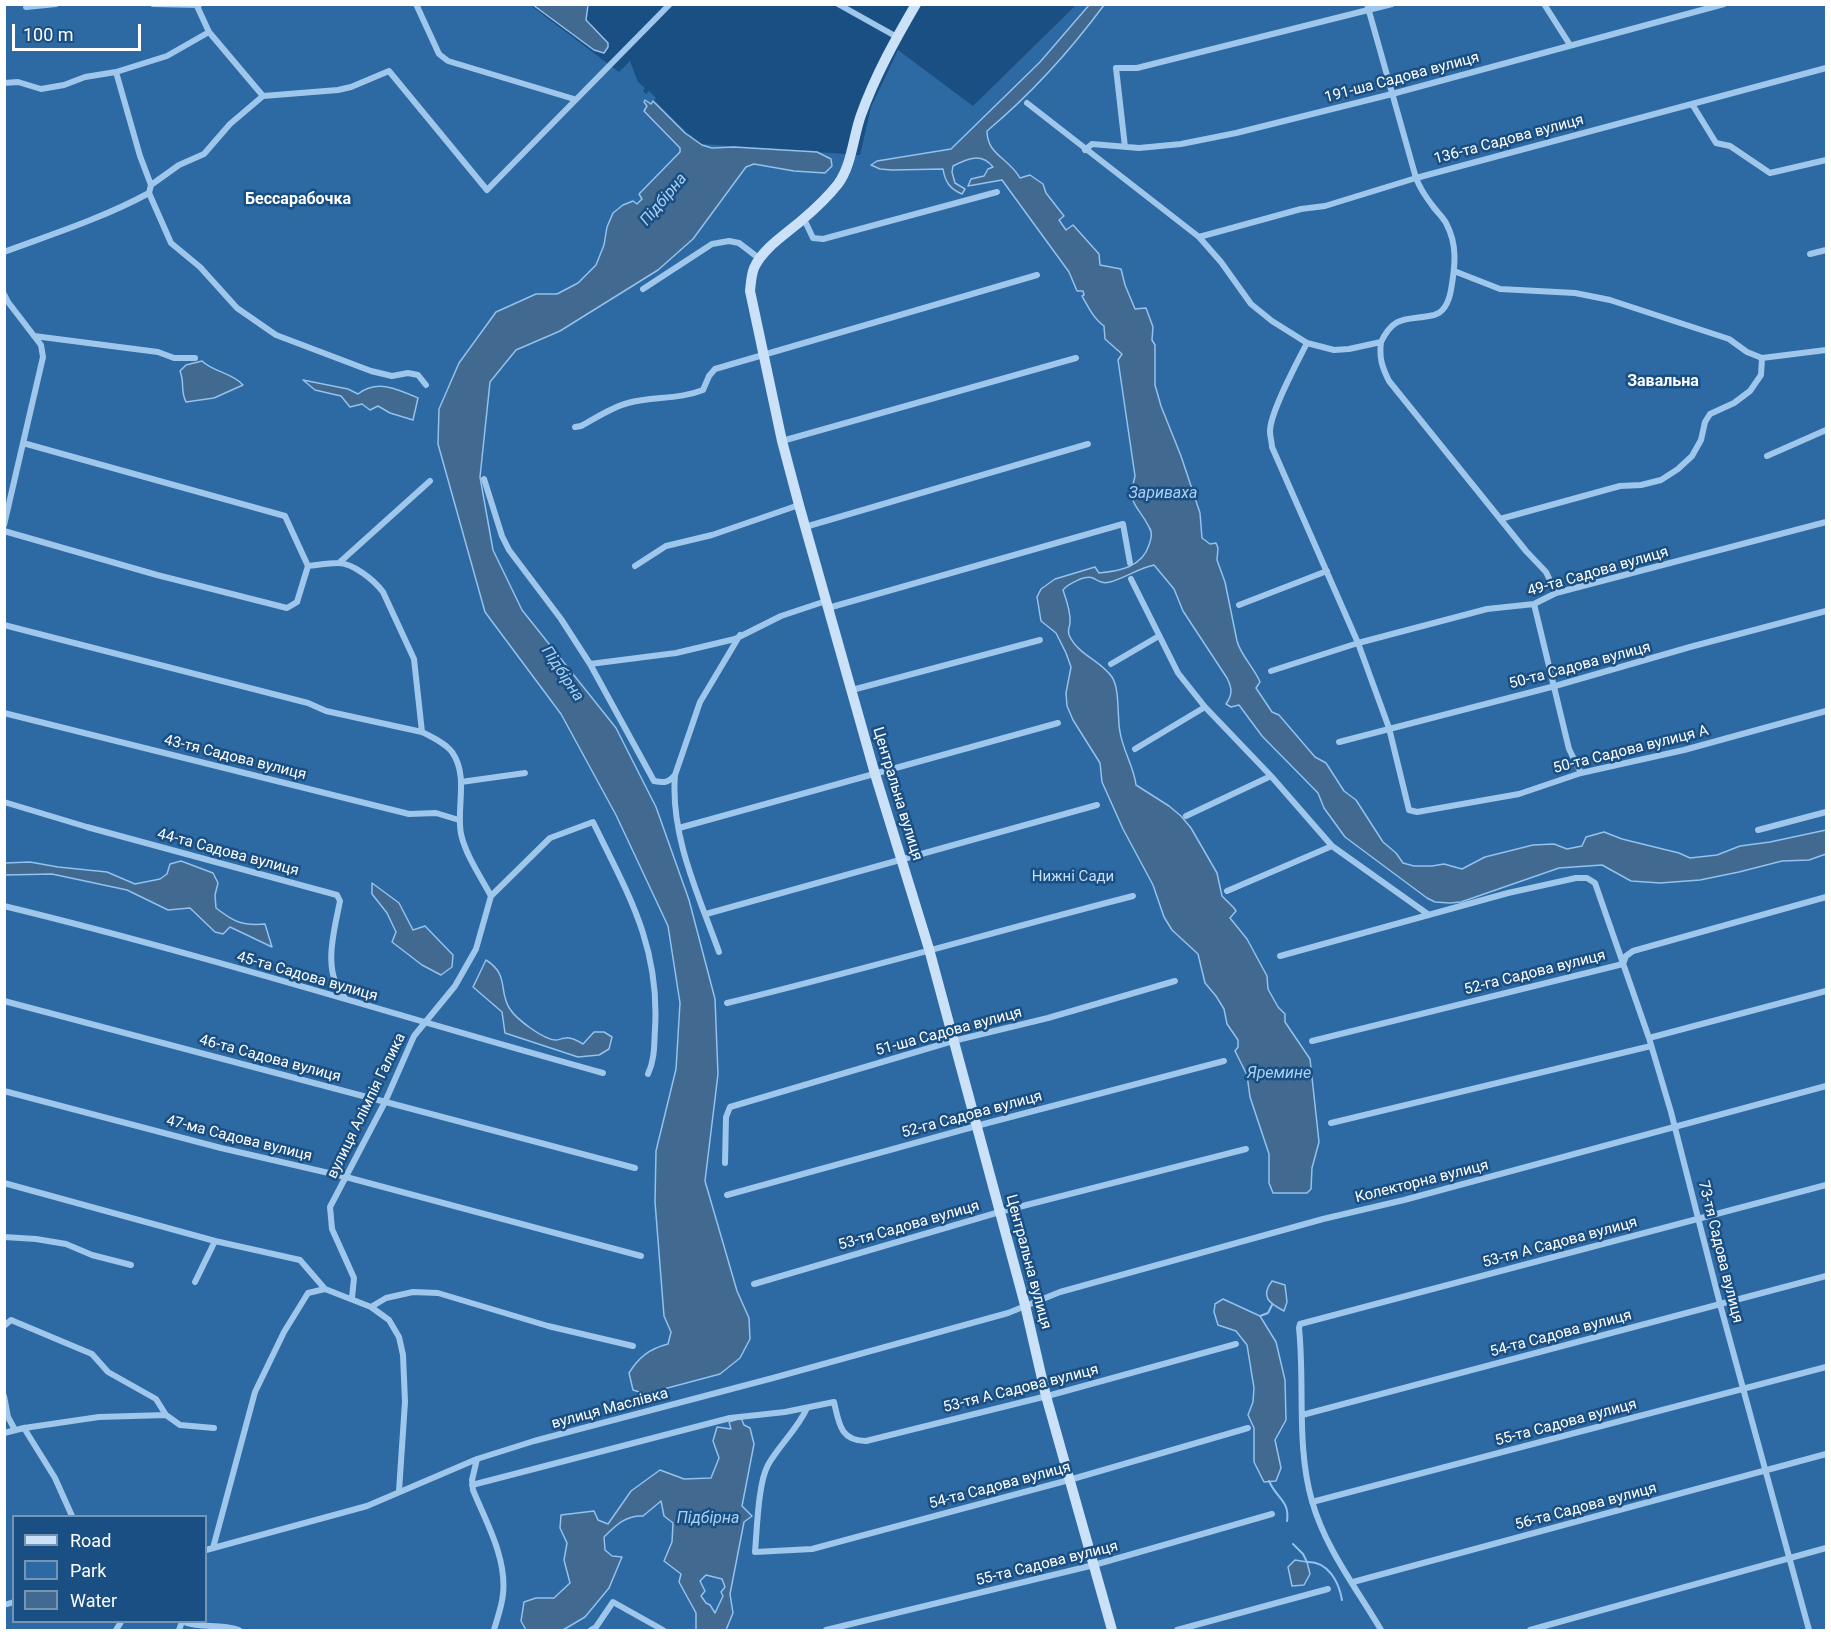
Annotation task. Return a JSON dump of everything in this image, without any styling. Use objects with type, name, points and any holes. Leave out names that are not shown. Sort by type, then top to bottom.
[{"type":"street","points":[[26,7],[56,4]]},
{"type":"street","points":[[153,4],[198,5],[209,32],[262,96]]},
{"type":"street","points":[[416,4],[439,54],[448,62],[574,99]]},
{"type":"street","points":[[4,252],[85,223],[126,206],[148,193],[151,185],[179,165],[204,154],[230,124],[262,96],[345,88],[389,71],[487,190],[574,99],[670,4]]},
{"type":"street","points":[[838,4],[897,37]]},
{"type":"street","name":"Центральна вулиця","points":[[916,4],[869,93],[846,169],[839,182],[825,199],[760,259],[754,267],[750,291],[782,441],[799,505],[875,774],[929,949],[1025,1305],[1046,1396],[1112,1630]]},
{"type":"street","points":[[1125,147],[1116,68],[1137,68],[1368,8],[1392,4]]},
{"type":"street","points":[[1544,4],[1570,45]]},
{"type":"street","name":"191-ша Садова вулиця","points":[[1085,150],[1092,144],[1139,148],[1181,144],[1225,135],[1392,94],[1724,4]]},
{"type":"street","points":[[1368,8],[1416,178],[1424,194],[1446,222],[1455,248],[1450,297],[1444,310],[1437,314],[1405,318],[1394,323],[1381,342],[1382,368],[1389,381],[1500,519],[1546,572],[1556,593]]},
{"type":"street","points":[[4,83],[18,82],[41,89],[64,85],[85,77],[116,72],[167,56],[209,32]]},
{"type":"street","name":"136-та Садова вулиця","points":[[1199,237],[1301,209],[1325,206],[1416,178],[1827,68]]},
{"type":"street","points":[[116,72],[140,156],[151,185]]},
{"type":"street","points":[[1027,103],[1199,237],[1221,262],[1251,304],[1272,321],[1307,342],[1334,350],[1381,342]]},
{"type":"street","points":[[1692,104],[1716,143],[1730,146],[1770,174],[1827,160]]},
{"type":"street","points":[[804,219],[813,238],[823,239],[997,192]]},
{"type":"street","points":[[148,193],[171,243],[200,267],[237,308],[276,335],[371,371],[392,376],[408,373],[418,375],[426,385]]},
{"type":"street","points":[[643,289],[712,244],[729,241],[739,243],[760,259]]},
{"type":"street","points":[[1810,254],[1827,250]]},
{"type":"street","points":[[1454,272],[1500,289],[1575,294],[1610,300],[1729,339],[1747,352],[1762,358],[1827,350]]},
{"type":"street","points":[[575,427],[629,402],[694,394],[703,390],[715,369],[763,353],[1037,275]]},
{"type":"street","points":[[4,294],[41,345],[42,357],[4,525]]},
{"type":"street","points":[[34,336],[158,352],[174,358],[195,358]]},
{"type":"street","points":[[1307,342],[1284,390],[1269,430],[1272,447],[1358,643],[1389,728]]},
{"type":"street","points":[[782,441],[1076,358]]},
{"type":"street","points":[[1500,519],[1620,486],[1661,480],[1692,456],[1701,440],[1705,422],[1710,414],[1750,392],[1761,375],[1762,358]]},
{"type":"street","points":[[1767,456],[1827,430]]},
{"type":"street","points":[[4,531],[157,575],[287,608],[297,602],[308,566],[285,516],[23,443]]},
{"type":"street","points":[[805,527],[1088,444]]},
{"type":"street","points":[[484,479],[502,536],[509,550],[561,619],[590,664],[654,781],[664,783],[670,781],[675,775]]},
{"type":"street","points":[[340,562],[430,481]]},
{"type":"street","points":[[635,566],[666,546],[712,535],[799,505]]},
{"type":"street","name":"49-та Садова вулиця","points":[[1271,671],[1358,643],[1487,609],[1534,604],[1556,593],[1827,522]]},
{"type":"street","points":[[590,664],[676,653],[735,639],[781,616],[1124,524],[1130,563]]},
{"type":"street","points":[[308,566],[340,562],[354,568],[378,585],[383,592],[414,659],[422,732]]},
{"type":"street","points":[[1239,605],[1327,571]]},
{"type":"street","points":[[1131,579],[1178,673],[1205,707],[1271,776],[1332,846],[1429,915]]},
{"type":"street","points":[[1534,604],[1569,749],[1581,773]]},
{"type":"street","name":"50-та Садова вулиця","points":[[1339,742],[1555,686],[1827,611]]},
{"type":"street","points":[[4,625],[308,703],[326,711],[422,732],[440,742],[452,753],[459,768],[461,782],[459,820],[462,836],[491,896],[550,838],[593,822],[637,912],[651,958],[656,1001],[653,1062],[648,1074]]},
{"type":"street","points":[[719,952],[691,874],[679,828],[674,801],[674,783],[700,702],[740,635]]},
{"type":"street","points":[[1111,664],[1159,636]]},
{"type":"street","points":[[852,690],[1040,640]]},
{"type":"street","points":[[1135,749],[1205,707]]},
{"type":"street","name":"50-та Садова вулиця А","points":[[1389,728],[1407,806],[1412,812],[1417,812],[1519,794],[1581,773],[1684,750],[1827,711]]},
{"type":"street","name":"43-тя Садова вулиця","points":[[4,713],[409,814],[436,813],[459,820]]},
{"type":"street","points":[[679,828],[1058,723]]},
{"type":"street","points":[[461,782],[525,773]]},
{"type":"street","points":[[1186,816],[1271,776]]},
{"type":"street","name":"44-та Садова вулиця","points":[[4,801],[87,827],[337,895],[340,901],[331,949],[332,968],[335,982],[348,1002]]},
{"type":"street","points":[[706,914],[1097,805]]},
{"type":"street","points":[[1758,830],[1827,812]]},
{"type":"street","points":[[1227,891],[1332,846]]},
{"type":"street","name":"73-тя Садова вулиця","points":[[1429,915],[1508,892],[1576,878],[1587,878],[1595,883],[1651,1046],[1675,1127],[1720,1305],[1809,1630]]},
{"type":"street","name":"вулиця Алімпія Галика","points":[[352,1298],[354,1278],[332,1229],[330,1207],[385,1102],[414,1036],[455,986],[476,949],[491,896]]},
{"type":"street","points":[[727,1003],[870,968],[929,949],[1133,896]]},
{"type":"street","name":"52-га Садова вулиця","points":[[1312,1041],[1623,964],[1626,956],[1633,951],[1827,897]]},
{"type":"street","name":"45-та Садова вулиця","points":[[4,906],[106,931],[603,1073]]},
{"type":"street","points":[[1280,957],[1429,915]]},
{"type":"street","name":"51-ша Садова вулиця","points":[[725,1163],[726,1117],[730,1107],[953,1041],[1048,1018],[1175,981]]},
{"type":"street","points":[[1648,1038],[1827,990]]},
{"type":"street","name":"46-та Садова вулиця","points":[[4,1001],[634,1168]]},
{"type":"street","points":[[1331,1124],[1651,1046]]},
{"type":"street","name":"52-га Садова вулиця","points":[[727,1195],[976,1126],[1224,1061]]},
{"type":"street","name":"Колекторна вулиця","points":[[1025,1305],[1060,1292],[1323,1219],[1827,1086]]},
{"type":"street","name":"47-ма Садова вулиця","points":[[4,1092],[221,1148],[346,1177],[641,1256]]},
{"type":"street","name":"53-тя Садова вулиця","points":[[754,1284],[999,1212],[1246,1149]]},
{"type":"street","points":[[4,1183],[215,1241],[300,1260],[325,1289],[371,1307],[389,1320],[399,1337],[403,1355],[405,1402],[399,1491]]},
{"type":"street","name":"53-тя А Садова вулиця","points":[[1302,1415],[1300,1324],[1827,1185]]},
{"type":"street","points":[[4,1237],[66,1244],[92,1255],[131,1264]]},
{"type":"street","points":[[195,1282],[215,1241]]},
{"type":"street","name":"54-та Садова вулиця","points":[[1302,1415],[1827,1276]]},
{"type":"street","points":[[208,1551],[255,1392],[284,1332],[308,1293],[325,1289]]},
{"type":"street","points":[[371,1307],[386,1298],[413,1292],[438,1293],[548,1326],[633,1346]]},
{"type":"street","name":"вулиця Маслівка","points":[[208,1551],[367,1506],[477,1459],[523,1444],[785,1375],[1008,1312],[1025,1305]]},
{"type":"street","points":[[4,1326],[11,1320],[92,1354],[108,1372],[156,1399],[166,1415],[180,1425],[214,1428]]},
{"type":"street","name":"53-тя А Садова вулиця","points":[[807,1408],[834,1402],[843,1432],[853,1440],[866,1441],[1046,1396],[1236,1344]]},
{"type":"street","name":"55-та Садова вулиця","points":[[1312,1502],[1827,1367]]},
{"type":"street","points":[[4,1396],[8,1417],[15,1430]]},
{"type":"street","points":[[472,1485],[730,1418],[807,1408]]},
{"type":"street","name":"54-та Садова вулиця","points":[[807,1408],[795,1430],[768,1464],[763,1476],[755,1552],[812,1550],[1069,1480],[1248,1428]]},
{"type":"street","points":[[4,1433],[99,1417],[166,1415]]},
{"type":"street","points":[[1302,1415],[1306,1470],[1312,1502],[1328,1542],[1381,1630]]},
{"type":"street","points":[[24,1428],[55,1478],[72,1515]]},
{"type":"street","name":"56-та Садова вулиця","points":[[1353,1582],[1827,1454]]},
{"type":"street","points":[[477,1459],[472,1485],[501,1561],[504,1576],[503,1594],[494,1630]]},
{"type":"street","name":"55-та Садова вулиця","points":[[826,1630],[1094,1565],[1272,1514]]},
{"type":"street","points":[[1530,1630],[1827,1548]]},
{"type":"street","points":[[1177,1630],[1328,1589]]},
{"type":"street","points":[[591,1630],[596,1627],[613,1602],[663,1630]]},
{"type":"street","points":[[186,1623],[195,1626],[225,1626],[239,1630]]},
{"type":"green space","name":"Нижні Сади","points":[[5,5],[530,5],[619,72],[630,61],[638,82],[645,88],[643,91],[646,94],[649,91],[656,98],[654,100],[686,132],[702,144],[860,155],[871,107],[898,50],[973,106],[1076,5],[1826,5],[1826,1630],[5,1630]]},
{"type":"water","points":[[1090,4],[1104,5],[1049,71],[987,131],[988,139],[995,151],[1020,178],[1030,175],[1043,184],[1046,193],[1064,216],[1059,220],[1066,230],[1073,225],[1099,254],[1100,265],[1121,269],[1135,309],[1146,308],[1153,327],[1155,385],[1161,406],[1200,513],[1202,538],[1210,544],[1216,543],[1218,548],[1217,560],[1225,582],[1237,641],[1241,652],[1260,682],[1256,688],[1272,712],[1279,715],[1315,757],[1326,763],[1344,791],[1356,800],[1383,842],[1396,853],[1403,863],[1414,866],[1444,864],[1462,869],[1485,857],[1533,845],[1554,844],[1567,849],[1582,846],[1586,837],[1604,832],[1690,858],[1717,855],[1740,846],[1826,830],[1826,854],[1809,860],[1782,861],[1700,880],[1660,883],[1631,881],[1602,865],[1559,868],[1461,902],[1435,902],[1345,837],[1324,808],[1318,793],[1262,736],[1239,705],[1231,707],[1226,704],[1231,691],[1227,678],[1183,611],[1174,589],[1154,565],[1110,582],[1090,577],[1069,585],[1063,590],[1070,614],[1069,635],[1078,648],[1107,671],[1115,682],[1120,732],[1136,785],[1169,806],[1191,828],[1217,873],[1222,896],[1236,911],[1230,918],[1247,939],[1267,976],[1268,989],[1278,1007],[1285,1014],[1285,1022],[1310,1059],[1319,1142],[1312,1168],[1311,1189],[1307,1193],[1273,1193],[1269,1183],[1269,1154],[1250,1097],[1247,1075],[1235,1051],[1238,1047],[1238,1040],[1227,1024],[1224,1009],[1205,983],[1198,954],[1172,930],[1164,917],[1153,885],[1123,829],[1102,782],[1100,763],[1073,720],[1067,706],[1066,693],[1071,667],[1066,653],[1056,633],[1041,621],[1037,597],[1041,589],[1055,579],[1095,567],[1099,573],[1129,566],[1141,558],[1150,543],[1150,529],[1134,504],[1132,494],[1135,476],[1118,360],[1122,354],[1105,339],[1104,326],[1089,308],[1082,296],[1083,291],[1077,291],[1069,272],[1002,180],[968,186],[971,179],[984,176],[988,169],[993,167],[988,162],[974,158],[953,166],[955,183],[965,189],[962,194],[949,184],[943,169],[892,170],[880,169],[871,165],[877,161],[951,149],[1040,62]]},
{"type":"water","points":[[533,5],[588,5],[586,20],[608,43],[608,47],[604,53],[594,50]]},
{"type":"water","points":[[645,100],[651,104],[653,101],[685,133],[702,145],[712,148],[734,147],[817,152],[831,159],[832,166],[825,173],[794,171],[754,164],[746,167],[693,239],[658,270],[560,331],[516,350],[490,382],[480,477],[493,550],[522,610],[616,728],[656,807],[689,900],[715,999],[718,1074],[705,1181],[737,1291],[749,1318],[750,1339],[740,1358],[720,1374],[645,1394],[633,1390],[629,1373],[645,1354],[668,1344],[671,1332],[664,1316],[655,1202],[656,1151],[676,1069],[680,1003],[668,926],[616,815],[561,714],[485,612],[438,444],[439,409],[459,363],[496,312],[536,294],[557,294],[578,283],[596,265],[613,213],[633,201],[637,204],[642,199],[639,194],[680,152],[680,148],[644,111],[647,106]]},
{"type":"water","points":[[202,361],[243,385],[214,398],[186,402],[180,371],[186,365]]},
{"type":"water","points":[[303,380],[348,389],[358,394],[365,389],[380,386],[403,391],[418,398],[413,420],[390,413],[378,406],[370,410],[362,404],[350,407],[341,396],[315,390]]},
{"type":"water","points":[[181,861],[213,873],[218,883],[215,895],[216,908],[239,922],[265,924],[272,947],[230,927],[223,934],[215,932],[190,908],[168,910],[127,890],[52,874],[5,875],[5,863],[30,862],[107,872],[135,884],[160,879],[167,874],[170,864]]},
{"type":"water","points":[[372,883],[399,903],[413,930],[425,926],[453,955],[452,967],[441,975],[422,965],[392,942],[396,932],[387,913],[372,894]]},
{"type":"water","points":[[486,960],[501,978],[510,1009],[531,1028],[551,1039],[570,1038],[583,1044],[594,1032],[604,1032],[612,1037],[609,1049],[599,1055],[578,1057],[505,1033],[502,1012],[473,987]]},
{"type":"water","points":[[1272,1281],[1285,1285],[1287,1302],[1284,1311],[1268,1299],[1267,1291]]},
{"type":"water","points":[[1223,1299],[1260,1316],[1276,1342],[1285,1380],[1286,1420],[1275,1440],[1281,1468],[1276,1481],[1264,1482],[1254,1462],[1254,1428],[1248,1415],[1253,1402],[1254,1388],[1247,1345],[1236,1331],[1218,1325],[1214,1312],[1215,1304]]},
{"type":"water","name":"Підбірна","points":[[741,1418],[744,1425],[750,1428],[754,1444],[742,1506],[752,1516],[744,1522],[730,1594],[733,1613],[726,1630],[696,1630],[696,1613],[679,1582],[681,1574],[664,1561],[672,1542],[673,1523],[664,1516],[661,1501],[643,1516],[631,1517],[622,1522],[604,1537],[605,1550],[612,1556],[622,1557],[609,1588],[585,1617],[563,1630],[526,1630],[521,1621],[524,1602],[536,1598],[554,1598],[570,1583],[564,1560],[567,1543],[560,1528],[561,1515],[594,1511],[598,1520],[608,1524],[631,1491],[660,1470],[684,1479],[711,1478],[719,1458],[713,1441],[717,1427],[731,1429],[729,1422]],"holes":[[[706,1575],[722,1579],[725,1587],[721,1592],[723,1596],[715,1613],[701,1596],[705,1591],[700,1581]]]},
{"type":"water","points":[[1295,1560],[1307,1562],[1310,1574],[1304,1585],[1292,1586],[1288,1567]]},
{"type":"waterway","points":[[1260,1316],[1268,1313],[1272,1305]]},
{"type":"waterway","points":[[1269,1481],[1285,1504],[1287,1521]]},
{"type":"waterway","points":[[1293,1544],[1307,1562],[1327,1569],[1338,1586],[1342,1600]]},
{"type":"district","name":"Бессарабочка","points":[[298,200]]},
{"type":"district","name":"Завальна","points":[[1663,382]]},
{"type":"water label","name":"Зариваха","points":[[1163,494]]},
{"type":"water label","name":"Яремине","points":[[1279,1074]]}]
